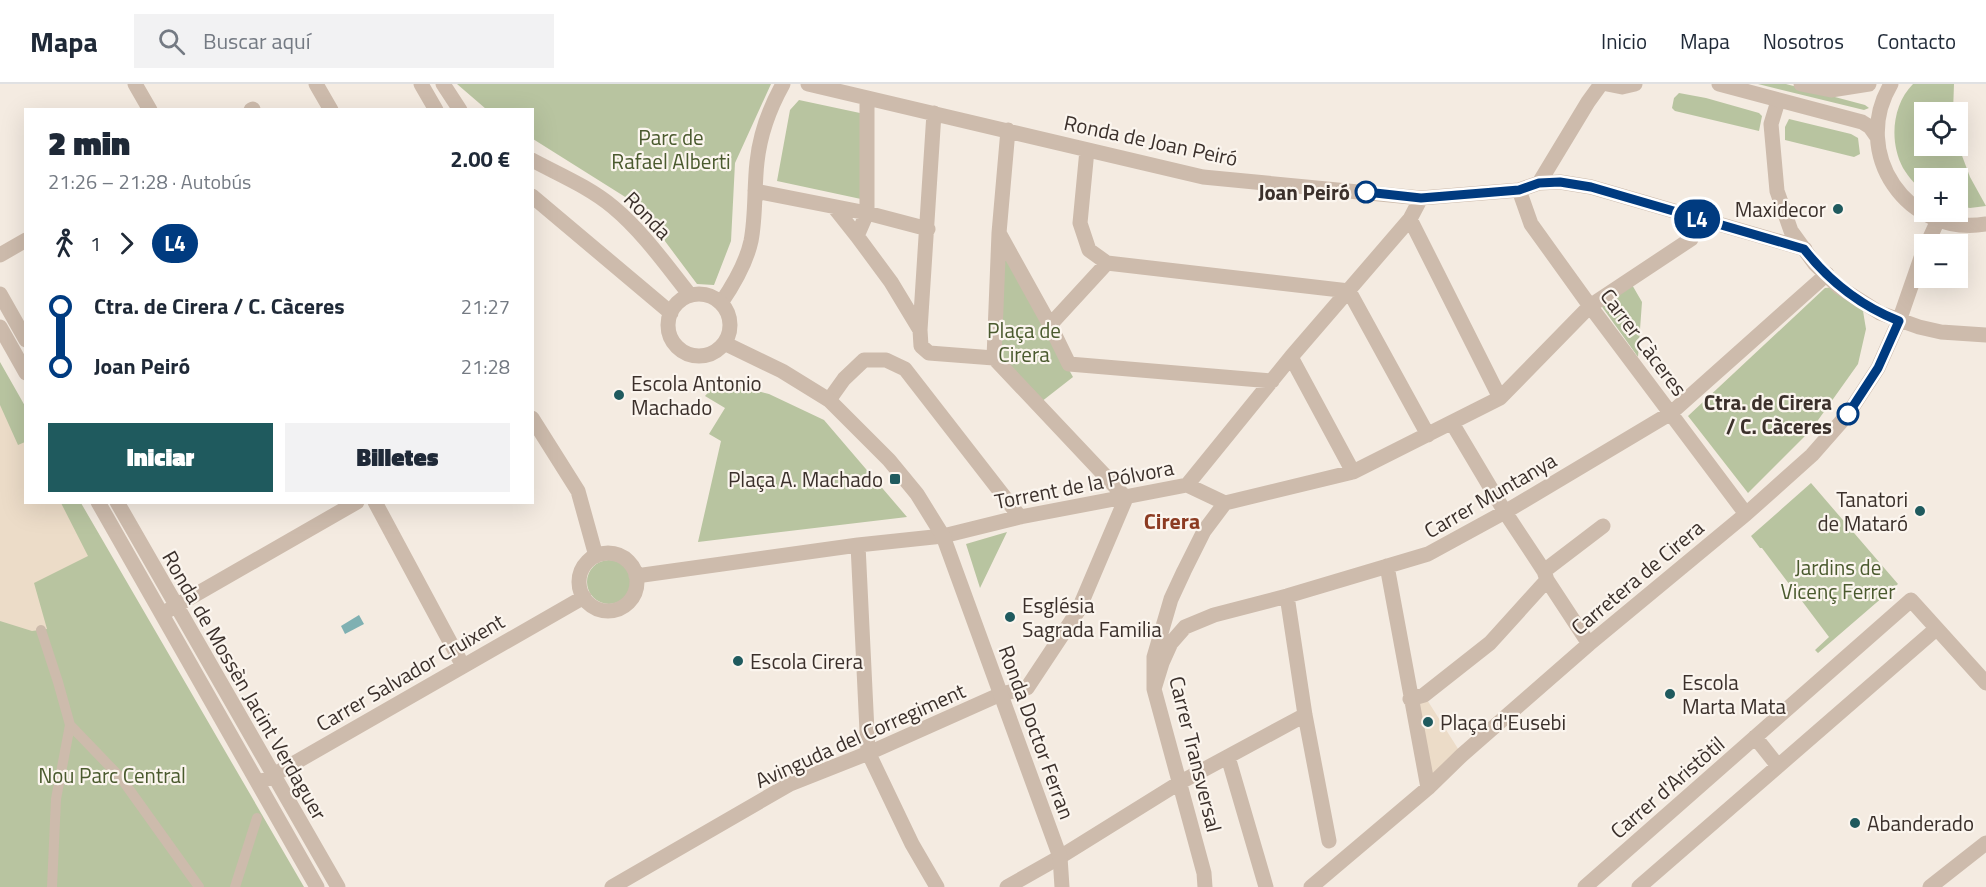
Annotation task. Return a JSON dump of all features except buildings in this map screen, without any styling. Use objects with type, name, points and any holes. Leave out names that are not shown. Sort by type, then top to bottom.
[{"type":"street","points":[[135,84],[149,108]]},
{"type":"street","points":[[316,84],[330,108]]},
{"type":"street","points":[[421,84],[435,108]]},
{"type":"street","points":[[443,84],[459,108]]},
{"type":"street","points":[[720,303],[735,281],[747,255],[751,240],[756,164],[763,129],[783,84]]},
{"type":"street","name":"Ronda de Joan Peiró","points":[[808,84],[1203,177],[1421,198],[1519,190],[1539,183],[1560,182],[1591,187],[1804,249]]},
{"type":"street","points":[[1539,183],[1601,84]]},
{"type":"street","points":[[1607,84],[1622,87],[1635,84]]},
{"type":"street","points":[[1719,84],[1862,122],[1870,127],[1877,137]]},
{"type":"street","points":[[1801,84],[1831,90],[1869,84]]},
{"type":"street","points":[[1891,84],[1879,113],[1877,137],[1881,161],[1892,183],[1914,207]]},
{"type":"street","points":[[857,236],[867,213],[867,98]]},
{"type":"street","points":[[1778,101],[1771,124],[1772,152],[1778,191],[1791,231],[1815,264],[1839,287],[1880,313],[1899,321],[1941,332],[1986,335]]},
{"type":"street","points":[[921,338],[934,113]]},
{"type":"street","points":[[994,358],[999,233],[1008,130]]},
{"type":"street","points":[[1087,150],[1080,223],[1089,250],[1107,263],[1349,291]]},
{"type":"street","name":"Ronda","points":[[534,161],[569,178],[613,206],[636,228],[690,295]]},
{"type":"street","name":"Carrer Càceres","points":[[1519,190],[1531,224],[1746,514]]},
{"type":"street","points":[[755,191],[867,213],[928,229]]},
{"type":"street","points":[[534,198],[671,313]]},
{"type":"street","points":[[1187,485],[1291,357],[1410,219],[1421,198]]},
{"type":"street","points":[[834,207],[891,282],[929,353],[994,358],[1126,498]]},
{"type":"street","points":[[1410,219],[1500,398]]},
{"type":"street","points":[[1225,503],[1353,472],[1500,398],[1590,306],[1691,239],[1699,219]]},
{"type":"street","points":[[1947,222],[1960,225],[1986,224]]},
{"type":"street","points":[[999,233],[1070,364],[1272,381]]},
{"type":"street","points":[[0,255],[24,241]]},
{"type":"street","points":[[1050,325],[1107,263]]},
{"type":"street","name":"Carrer Muntanya","points":[[1154,689],[1171,643],[1185,627],[1214,615],[1428,554],[1505,512],[1671,413],[1827,274]]},
{"type":"street","name":"Carretera de Cirera","points":[[1311,887],[1428,788],[1462,755],[1589,644],[1746,514],[1812,454],[1840,424],[1878,368],[1899,321],[1914,278]]},
{"type":"street","points":[[1349,291],[1428,435]]},
{"type":"street","points":[[0,294],[24,336]]},
{"type":"street","points":[[703,294],[711,296],[720,303],[728,314],[729,326],[724,342],[708,354],[698,356],[679,348],[668,329],[668,320],[678,302],[690,295],[703,294]]},
{"type":"street","points":[[0,327],[24,369]]},
{"type":"street","name":"Ronda Doctor Ferran","points":[[724,342],[782,371],[829,400],[889,459],[917,494],[943,536],[1002,694],[1060,857],[1062,887]]},
{"type":"street","points":[[1291,357],[1353,472]]},
{"type":"street","points":[[829,400],[844,379],[864,360],[886,360],[905,369],[1020,517]]},
{"type":"street","points":[[534,421],[578,491],[596,556]]},
{"type":"street","points":[[1452,423],[1505,512],[1589,644]]},
{"type":"street","name":"Torrent de la Pólvora","points":[[636,576],[858,544],[943,536],[1020,517],[1187,485],[1225,503]]},
{"type":"street","name":"Avinguda del Corregiment","points":[[612,887],[790,784],[871,752],[1002,694],[1027,688],[1078,611],[1126,498]]},
{"type":"street","name":"Carrer Transversal","points":[[1205,887],[1204,873],[1154,689],[1154,657],[1171,599],[1204,531],[1225,503]]},
{"type":"street","name":"Ronda de Mossèn Jacint Verdaguer","points":[[99,504],[160,615],[317,887]]},
{"type":"street","name":"Ronda de Mossèn Jacint Verdaguer","points":[[118,504],[338,887]]},
{"type":"street","points":[[160,615],[354,504]]},
{"type":"street","points":[[376,504],[462,666]]},
{"type":"street","points":[[1410,699],[1424,695],[1490,643],[1545,575],[1603,526]]},
{"type":"street","points":[[858,544],[868,752],[912,844],[937,887]]},
{"type":"street","points":[[613,554],[621,556],[628,561],[636,576],[637,586],[633,596],[619,609],[609,611],[590,605],[580,588],[579,578],[582,569],[596,556],[613,554]]},
{"type":"street","points":[[1387,566],[1428,788]]},
{"type":"street","points":[[1287,596],[1305,715],[1329,841]]},
{"type":"street","name":"Carrer Salvador Cruixent","points":[[258,784],[584,597]]},
{"type":"street","name":"Carrer d'Aristòtil","points":[[1585,887],[1911,600],[1986,683]]},
{"type":"street","points":[[1639,887],[1936,629]]},
{"type":"street","points":[[40,630],[70,724],[56,799],[52,887]]},
{"type":"street","points":[[1007,887],[1179,783],[1305,715]]},
{"type":"street","points":[[70,724],[121,778],[199,887]]},
{"type":"street","points":[[1755,738],[1778,766]]},
{"type":"street","points":[[1228,757],[1266,887]]},
{"type":"street","points":[[235,887],[257,818]]},
{"type":"street","points":[[1930,887],[1986,843]]},
{"type":"green space","name":"Parc de Rafael Alberti","points":[[457,84],[771,84],[735,163],[731,241],[714,285],[697,284],[638,205],[534,140],[534,108],[485,108]]},
{"type":"green space","points":[[1758,84],[1786,84],[1869,108],[1864,110]]},
{"type":"green space","points":[[1913,84],[1954,84],[1953,102],[1914,102],[1914,156],[1962,156],[1967,168],[1914,168],[1914,182],[1910,178],[1899,158],[1894,136],[1897,113]]},
{"type":"green space","points":[[1679,93],[1759,113],[1762,116],[1759,131],[1675,111],[1672,108],[1674,98]]},
{"type":"green space","points":[[799,100],[860,113],[861,199],[777,181],[790,110]]},
{"type":"green space","points":[[1789,119],[1851,134],[1858,138],[1860,154],[1854,157],[1785,140],[1785,127]]},
{"type":"green space","points":[[1968,172],[1986,206],[1968,208]]},
{"type":"green space","name":"Plaça de Cirera","points":[[1004,254],[1073,377],[1041,402],[997,351]]},
{"type":"green space","points":[[1631,283],[1642,302],[1638,357],[1600,304]]},
{"type":"green space","points":[[1835,287],[1863,311],[1866,329],[1858,364],[1811,430],[1748,493],[1688,416],[1825,288]]},
{"type":"green space","name":"Nou Parc Central","points":[[0,362],[24,404],[24,504],[82,504],[304,887],[0,887]]},
{"type":"green space","points":[[742,387],[769,394],[824,420],[907,517],[698,542],[721,441],[709,434],[725,408],[705,396],[712,388]]},
{"type":"green space","name":"Jardins de Vicenç Ferrer","points":[[1811,483],[1898,584],[1818,653],[1815,650],[1829,637],[1751,536]]},
{"type":"green space","points":[[1007,532],[980,588],[966,544]]},
{"type":"green space","points":[[609,560],[624,567],[631,582],[624,597],[609,604],[594,597],[587,582],[594,567]]},
{"type":"shaded area","points":[[0,405],[18,445],[24,442],[24,504],[62,504],[88,556],[34,583],[47,629],[32,631],[0,621]]},
{"type":"shaded area","name":"Plaça d'Eusebi","points":[[1424,695],[1462,755],[1428,788],[1410,699]]},
{"type":"water","points":[[359,615],[364,624],[345,634],[341,626]]},
{"type":"bus line","name":"L4","points":[[1366,192],[1421,198],[1519,190],[1539,183],[1560,182],[1591,187],[1804,249],[1815,264],[1839,287],[1880,313],[1899,321],[1878,368],[1848,414]]},
{"type":"place","name":"Joan Peiró","points":[[1366,192]]},
{"type":"place","name":"Maxidecor","points":[[1838,209]]},
{"type":"place","name":"Escola Antonio Machado","points":[[619,395]]},
{"type":"place","name":"Ctra. de Cirera / C. Càceres","points":[[1848,414]]},
{"type":"place","name":"Plaça A. Machado","points":[[895,479]]},
{"type":"place","name":"Tanatori de Mataró","points":[[1920,511]]},
{"type":"place","name":"Església Sagrada Familia","points":[[1010,617]]},
{"type":"place","name":"Escola Cirera","points":[[738,661]]},
{"type":"place","name":"Escola Marta Mata","points":[[1670,694]]},
{"type":"place","name":"Plaça d'Eusebi","points":[[1428,722]]},
{"type":"place","name":"Abanderado","points":[[1855,823]]},
{"type":"district","name":"Cirera","points":[[1172,521]]}]
